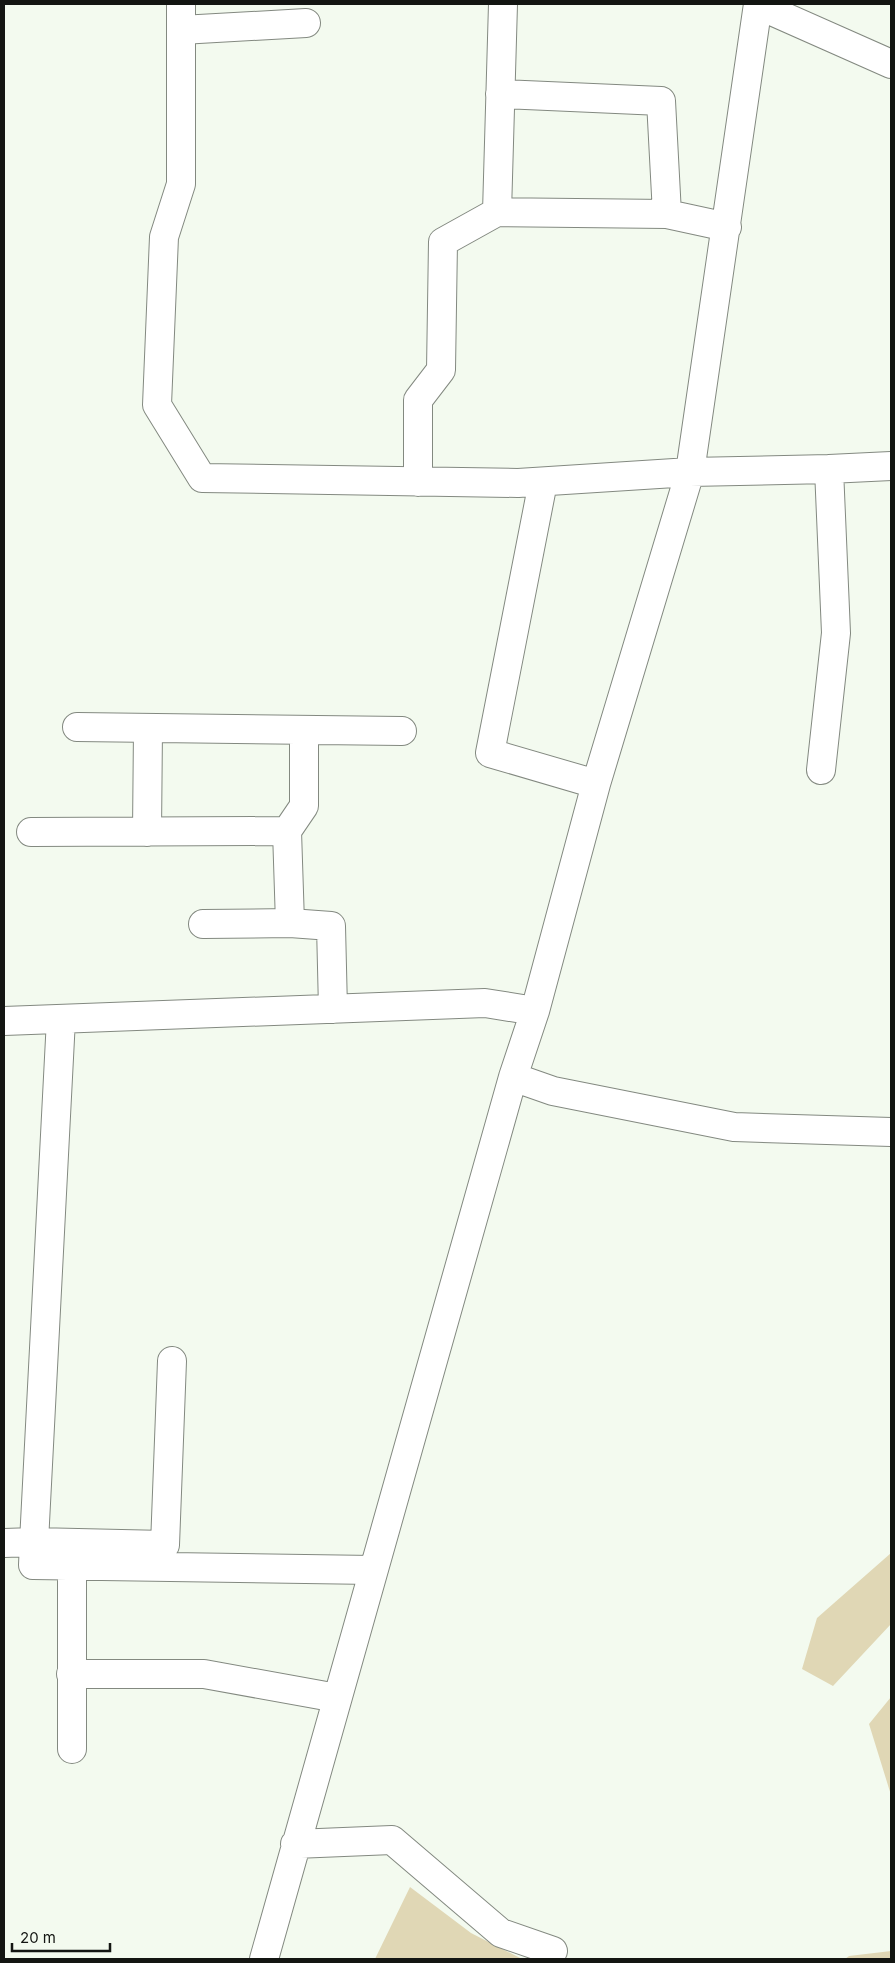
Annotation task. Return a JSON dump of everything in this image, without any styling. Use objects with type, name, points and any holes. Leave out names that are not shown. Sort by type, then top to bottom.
[{"type":"street","points":[[497,212],[503,4]]},
{"type":"street","points":[[264,1959],[336,1698],[513,1077],[535,1011],[596,784],[690,472],[758,4],[891,64]]},
{"type":"street","points":[[306,23],[181,17],[181,184],[164,237],[157,405],[202,478],[543,482],[690,472],[891,466]]},
{"type":"street","points":[[500,94],[661,101],[666,214]]},
{"type":"street","points":[[418,482],[418,400],[441,370],[443,242],[497,212],[666,214],[727,227]]},
{"type":"street","points":[[821,770],[836,633],[829,469]]},
{"type":"street","points":[[543,482],[490,753],[596,784]]},
{"type":"street","points":[[77,727],[402,731]]},
{"type":"street","points":[[146,832],[148,729]]},
{"type":"street","points":[[290,923],[287,831],[304,806],[304,731]]},
{"type":"street","points":[[31,832],[287,831]]},
{"type":"street","points":[[203,924],[290,923],[331,926],[333,1009]]},
{"type":"street","points":[[4,1021],[485,1003],[535,1011]]},
{"type":"street","points":[[61,1019],[33,1564],[373,1570]]},
{"type":"street","points":[[513,1077],[553,1091],[734,1127],[891,1132]]},
{"type":"street","points":[[4,1543],[166,1545],[172,1360]]},
{"type":"street","points":[[72,1564],[72,1749]]},
{"type":"street","points":[[71,1674],[204,1674],[336,1698]]},
{"type":"street","points":[[295,1844],[392,1840],[501,1933],[553,1951]]},
{"type":"shaded area","points":[[891,1553],[891,1624],[833,1686],[802,1669],[817,1618]]},
{"type":"shaded area","points":[[891,1697],[891,1795],[869,1724]]},
{"type":"shaded area","points":[[410,1887],[471,1933],[522,1959],[375,1959]]},
{"type":"shaded area","points":[[891,1951],[891,1959],[845,1959],[849,1956]]}]
